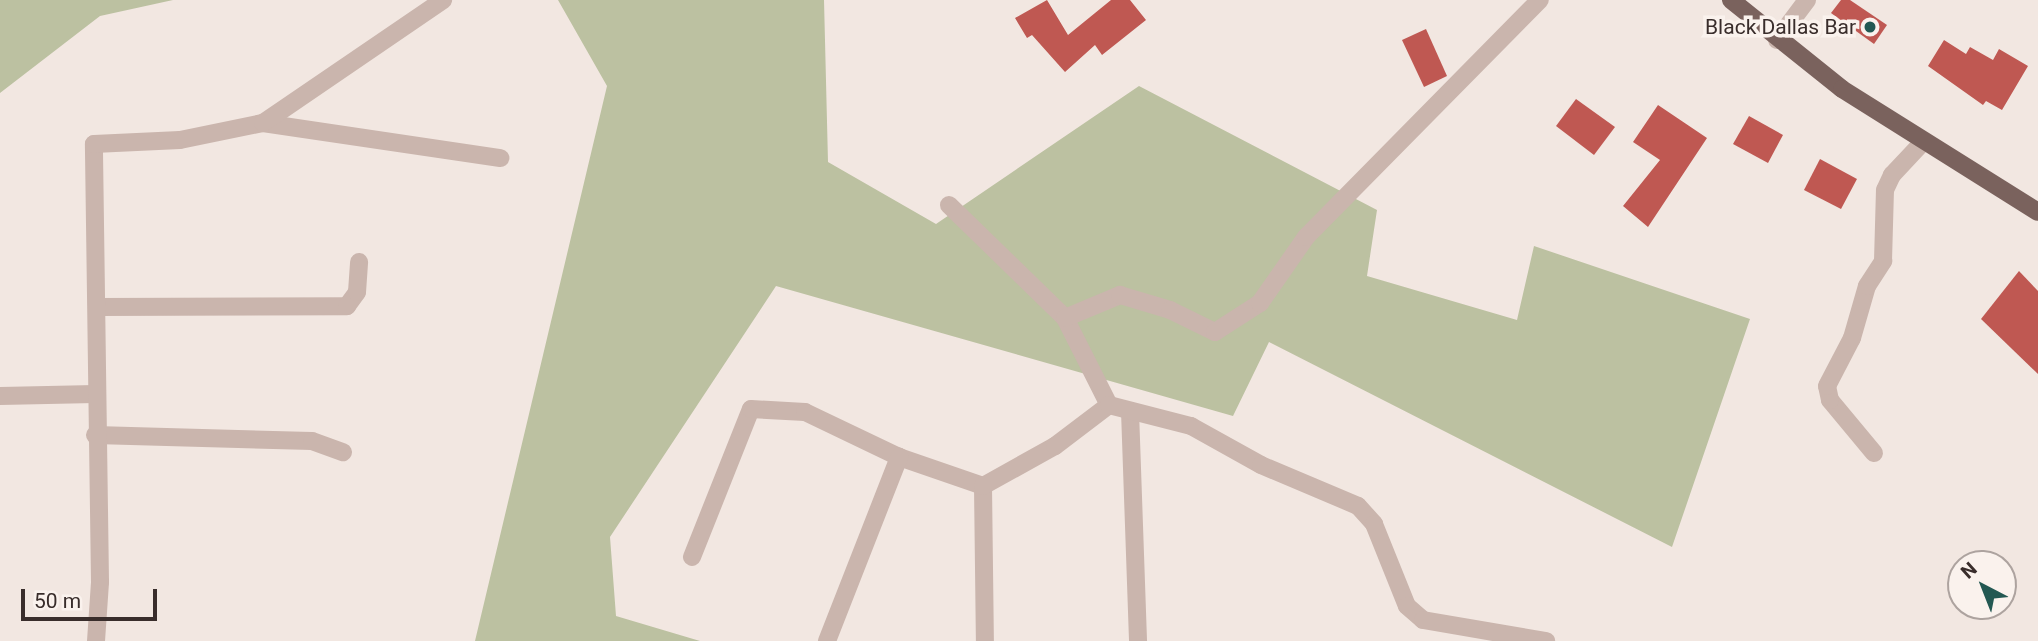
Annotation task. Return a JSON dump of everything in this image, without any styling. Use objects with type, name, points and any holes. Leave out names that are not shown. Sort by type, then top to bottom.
[{"type":"main road","points":[[1731,0],[1777,40],[1922,143],[2038,212]]},
{"type":"street","points":[[263,123],[443,0]]},
{"type":"street","points":[[1065,318],[1120,295],[1170,310],[1215,332],[1260,303],[1306,237],[1540,0]]},
{"type":"street","points":[[1777,40],[1807,0]]},
{"type":"street","points":[[96,641],[100,582],[95,435],[97,307],[94,144],[180,140],[263,123],[500,158]]},
{"type":"street","points":[[1874,453],[1830,400],[1827,386],[1852,338],[1867,286],[1883,261],[1885,190],[1892,175],[1922,143]]},
{"type":"street","points":[[949,205],[1065,318],[1109,405],[1191,426],[1261,465],[1358,506],[1374,524],[1407,606],[1423,620],[1546,641]]},
{"type":"street","points":[[97,307],[347,306],[356,292],[359,262]]},
{"type":"street","points":[[0,396],[96,394]]},
{"type":"street","points":[[692,557],[751,409],[805,412],[899,457],[983,486],[1055,446],[1109,405]]},
{"type":"street","points":[[1130,411],[1138,641]]},
{"type":"street","points":[[95,435],[312,441],[343,452]]},
{"type":"street","points":[[827,641],[899,457]]},
{"type":"street","points":[[983,486],[985,641]]},
{"type":"green space","points":[[0,0],[173,0],[100,16],[0,93]]},
{"type":"green space","points":[[558,0],[824,0],[828,162],[936,224],[1139,86],[1377,210],[1367,276],[1517,320],[1534,246],[1750,319],[1672,547],[1269,342],[1233,416],[776,286],[610,537],[616,616],[700,641],[475,641],[607,86]]},
{"type":"building","points":[[1047,0],[1068,35],[1111,0],[1130,0],[1146,20],[1102,55],[1095,45],[1065,72],[1032,35],[1027,38],[1015,18]]},
{"type":"building","points":[[1841,0],[1850,0],[1887,25],[1874,44],[1831,13]]},
{"type":"building","points":[[1426,29],[1447,76],[1424,87],[1402,40]]},
{"type":"building","points":[[1944,40],[1966,54],[1970,47],[1993,60],[1999,49],[2028,66],[2002,110],[1986,101],[1983,105],[1928,66]]},
{"type":"building","points":[[1576,99],[1615,127],[1594,155],[1556,126]]},
{"type":"building","points":[[1658,105],[1707,138],[1648,227],[1623,206],[1660,160],[1633,142]]},
{"type":"building","points":[[1749,116],[1783,135],[1768,163],[1733,144]]},
{"type":"building","points":[[1820,159],[1857,179],[1841,209],[1804,190]]},
{"type":"building","points":[[2019,271],[2038,291],[2038,374],[1981,319]]},
{"type":"place","name":"Black Dallas Bar","points":[[1870,27]]}]
